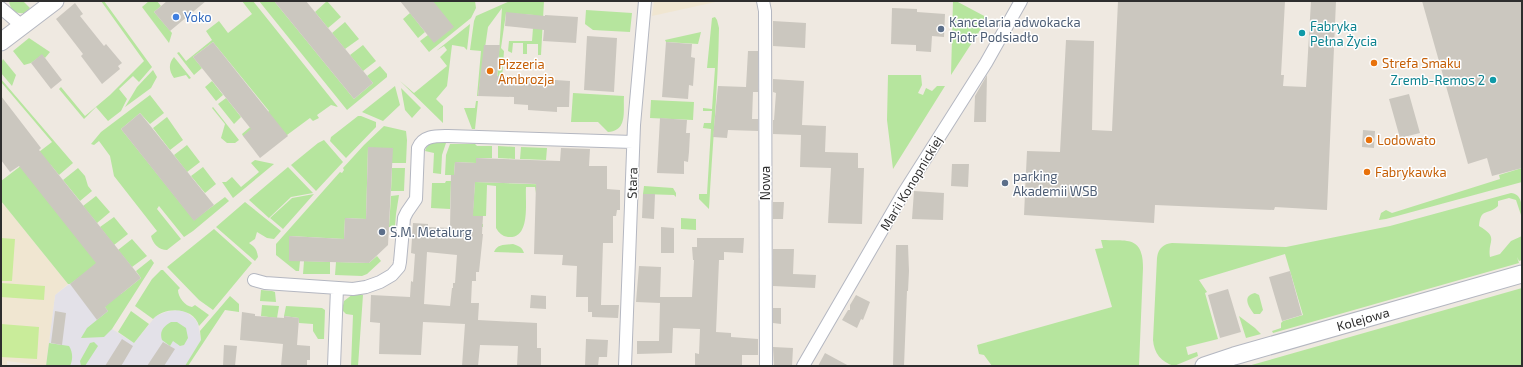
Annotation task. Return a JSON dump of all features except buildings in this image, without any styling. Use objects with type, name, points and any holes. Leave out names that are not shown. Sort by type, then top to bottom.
[{"type":"street","points":[[1,42],[55,1]]},
{"type":"street","name":"Stara","points":[[625,366],[636,94],[645,1]]},
{"type":"street","name":"Nowa","points":[[763,1],[765,11],[766,366]]},
{"type":"street","name":"Marii Konopnickiej","points":[[803,366],[903,194],[1000,41],[1021,1]]},
{"type":"street","points":[[1,8],[22,26]]},
{"type":"street","points":[[254,280],[265,283],[337,288],[360,288],[372,286],[387,279],[399,267],[404,218],[416,199],[418,148],[426,139],[442,136],[634,142]]},
{"type":"street","name":"Kolejowa","points":[[1204,366],[1234,356],[1522,274]]},
{"type":"street","points":[[334,366],[337,288]]},
{"type":"shaded area","points":[[654,1],[720,1],[652,16]]},
{"type":"shaded area","points":[[1,201],[68,284],[55,295],[46,366],[7,361],[7,366],[1,366]]},
{"type":"shaded area","points":[[81,275],[108,311],[112,329],[134,343],[156,316],[166,312],[177,310],[186,312],[195,319],[198,324],[201,340],[187,366],[46,366],[55,295]]},
{"type":"green space","points":[[9,1],[23,1],[30,8],[24,13],[18,13],[12,9]]},
{"type":"green space","points":[[101,1],[104,1],[152,67],[139,82],[133,76],[119,89],[127,99],[121,111],[108,121],[96,107],[84,119],[59,89],[61,87],[85,116],[110,95],[144,61]]},
{"type":"green space","points":[[149,1],[157,1],[161,6],[154,12],[172,33],[169,43],[142,7]]},
{"type":"green space","points":[[242,1],[253,1],[338,107],[331,105],[317,115],[319,118],[313,121],[310,118],[287,135],[243,136],[242,134],[269,111],[213,42],[193,57],[202,68],[194,75],[177,53],[179,52],[186,61],[212,40],[206,31],[219,21],[228,33],[252,14]]},
{"type":"green space","points":[[259,1],[274,1],[354,99],[373,83],[367,76],[380,66],[387,74],[387,77],[347,110]]},
{"type":"green space","points":[[327,1],[341,17],[328,28],[315,12]]},
{"type":"green space","points":[[433,1],[475,1],[476,8],[471,18],[429,52],[420,41],[428,35]]},
{"type":"green space","points":[[510,1],[544,1],[541,55],[538,55],[538,44],[527,44],[527,54],[523,54],[523,43],[513,43],[512,53],[508,51],[509,41],[532,41],[534,15],[506,13],[501,48],[504,51],[501,93],[496,96],[502,8],[488,27],[477,96],[481,51],[470,50],[474,21],[476,16]]},
{"type":"green space","points":[[953,1],[956,1],[988,18],[951,75]]},
{"type":"green space","points":[[586,10],[632,13],[630,32],[593,30],[585,24]]},
{"type":"green space","points":[[410,13],[425,32],[418,38],[403,19]]},
{"type":"green space","points":[[715,17],[719,28],[709,209],[699,199],[699,194],[707,194],[711,129],[703,128],[704,123],[711,123],[712,111],[703,111],[703,108],[712,109],[715,68],[707,68],[712,18]]},
{"type":"green space","points":[[345,22],[359,39],[345,49],[332,33]]},
{"type":"green space","points":[[470,24],[467,50],[464,47],[452,45],[447,86],[436,99],[443,106],[443,123],[400,81],[414,93],[447,66],[440,57],[447,50],[444,46],[436,51]]},
{"type":"green space","points":[[701,32],[698,44],[666,42],[665,40]]},
{"type":"green space","points":[[29,38],[50,52],[45,58],[42,55],[31,63],[24,65],[13,51]]},
{"type":"green space","points":[[363,45],[376,61],[363,71],[350,55]]},
{"type":"green space","points":[[174,57],[191,78],[189,79],[186,75],[174,78],[170,68]]},
{"type":"green space","points":[[3,59],[16,75],[12,86],[1,73],[1,63]]},
{"type":"green space","points":[[153,70],[157,77],[151,88],[125,107],[137,87]]},
{"type":"green space","points":[[888,75],[921,75],[922,85],[918,93],[923,95],[926,88],[932,91],[937,86],[945,86],[893,169],[887,120]]},
{"type":"green space","points":[[1,79],[73,163],[59,175],[50,164],[121,294],[141,278],[136,271],[151,259],[154,263],[112,329],[104,337],[81,338],[87,328],[108,311],[81,276],[68,284],[1,201],[1,181],[52,142],[1,82]]},
{"type":"green space","points":[[212,81],[223,95],[216,101],[205,87]]},
{"type":"green space","points":[[395,86],[400,105],[383,121],[362,112]]},
{"type":"green space","points":[[401,88],[421,108],[412,118],[405,110]]},
{"type":"green space","points":[[573,93],[624,96],[624,114],[622,124],[614,131],[608,132],[598,122],[571,122]]},
{"type":"green space","points":[[150,95],[164,113],[150,124],[140,113],[121,129],[194,220],[225,197],[229,201],[184,237],[159,206],[157,209],[181,239],[167,250],[159,248],[153,242],[151,236],[157,231],[114,176],[110,156],[99,141],[94,145],[91,144],[101,132]]},
{"type":"green space","points":[[226,98],[241,117],[234,124],[218,104]]},
{"type":"green space","points":[[651,100],[694,102],[693,120],[650,118]]},
{"type":"green space","points":[[476,101],[478,101],[475,129],[472,129],[464,108],[475,108]]},
{"type":"green space","points":[[213,107],[239,140],[235,143],[227,143],[221,138],[225,124],[212,108]]},
{"type":"green space","points":[[358,116],[376,122],[376,127],[346,158],[330,141],[331,137]]},
{"type":"green space","points":[[167,117],[183,140],[170,150],[153,128]]},
{"type":"green space","points":[[384,126],[406,131],[406,163],[392,163],[368,147],[366,219],[345,218],[344,239],[290,236],[289,260],[300,261],[299,271],[296,271],[276,255],[276,244],[340,172],[342,173],[344,170],[343,168],[364,145]]},
{"type":"green space","points":[[324,140],[343,162],[316,191],[291,165],[318,143]]},
{"type":"green space","points":[[447,140],[442,155],[441,174],[433,173],[434,153],[425,151],[426,148],[433,142]]},
{"type":"green space","points":[[450,144],[492,146],[492,158],[476,158],[476,163],[455,162],[454,175],[445,175],[446,155]]},
{"type":"green space","points":[[187,145],[200,162],[187,172],[174,155]]},
{"type":"green space","points":[[498,146],[515,147],[515,159],[498,158]]},
{"type":"green space","points":[[521,147],[547,148],[546,160],[520,159]]},
{"type":"green space","points":[[255,160],[274,164],[233,198],[222,182],[226,182],[232,177],[241,187],[259,172],[251,163]]},
{"type":"green space","points":[[203,167],[216,184],[205,193],[191,176]]},
{"type":"green space","points":[[288,167],[313,193],[291,197],[269,218],[249,200]]},
{"type":"green space","points":[[78,168],[85,176],[88,186],[92,191],[80,201],[63,180]]},
{"type":"green space","points":[[392,168],[405,168],[404,191],[391,191]]},
{"type":"green space","points":[[1522,168],[1522,182],[1379,220],[1381,213],[1386,210],[1392,213],[1500,179],[1499,175]]},
{"type":"green space","points":[[446,181],[451,181],[450,209],[431,208],[432,183],[445,183]]},
{"type":"green space","points":[[475,182],[559,185],[559,189],[591,190],[592,195],[536,193],[535,187],[526,187],[524,226],[515,236],[508,237],[501,234],[496,228],[496,186],[487,185],[486,216],[471,216],[471,223],[483,224],[483,227],[471,226],[470,231],[471,210],[473,210]]},
{"type":"green space","points":[[644,186],[673,188],[676,193],[676,197],[674,195],[643,194]]},
{"type":"green space","points":[[1511,193],[1518,196],[1520,199],[1522,206],[1522,218],[1516,200],[1509,198],[1498,201],[1498,206],[1483,214],[1481,216],[1479,226],[1491,237],[1490,257],[1500,254],[1511,241],[1522,236],[1522,260],[1519,261],[1517,257],[1519,263],[1273,333],[1272,331],[1281,328],[1281,323],[1283,321],[1303,315],[1285,254],[1199,280],[1207,292],[1205,293],[1218,339],[1186,347],[1188,355],[1197,352],[1198,356],[1174,366],[1165,362],[1155,349],[1153,340],[1157,258],[1158,252],[1166,244],[1286,247],[1390,226]]},
{"type":"green space","points":[[314,194],[283,229],[270,218],[292,198]]},
{"type":"green space","points":[[399,195],[395,227],[389,227],[391,196]]},
{"type":"green space","points":[[96,196],[110,212],[97,223],[83,206]]},
{"type":"green space","points":[[245,202],[281,231],[274,239],[267,238],[257,232],[255,239],[249,243],[257,252],[258,257],[255,261],[216,227]]},
{"type":"green space","points":[[114,217],[128,234],[114,245],[100,227]]},
{"type":"green space","points":[[681,218],[696,219],[696,230],[681,229]]},
{"type":"green space","points":[[214,229],[252,263],[213,310],[199,300],[167,267]]},
{"type":"green space","points":[[1,238],[15,239],[12,281],[1,281]]},
{"type":"green space","points":[[132,239],[147,256],[132,267],[118,250]]},
{"type":"green space","points":[[1101,240],[1132,242],[1137,245],[1140,250],[1143,268],[1139,366],[992,366],[984,355],[979,354],[977,345],[1112,307],[1095,249],[1103,248]]},
{"type":"green space","points":[[513,244],[520,247],[524,253],[494,252],[499,246]]},
{"type":"green space","points":[[377,256],[381,261],[367,274],[362,276],[335,275],[336,262],[369,263]]},
{"type":"green space","points":[[304,261],[330,262],[330,274],[303,274]]},
{"type":"green space","points":[[161,270],[163,270],[180,288],[178,293],[184,303],[192,307],[195,305],[209,315],[199,326],[191,315],[179,310],[165,312],[153,319],[135,306],[152,279]]},
{"type":"green space","points":[[1,283],[45,286],[44,300],[1,297]]},
{"type":"green space","points":[[1522,288],[1522,366],[1248,366]]},
{"type":"green space","points":[[261,290],[275,292],[276,302],[260,301]]},
{"type":"green space","points":[[1255,293],[1259,295],[1263,310],[1260,314],[1254,314],[1247,302],[1249,296]]},
{"type":"green space","points":[[353,294],[363,295],[358,366],[351,366],[353,315],[346,314],[342,310],[344,301]]},
{"type":"green space","points":[[230,296],[239,304],[239,312],[225,310],[188,366],[185,366],[201,340],[200,331]]},
{"type":"green space","points":[[262,305],[279,306],[277,318],[261,316]]},
{"type":"green space","points":[[286,306],[322,308],[325,310],[324,339],[318,339],[313,331],[313,324],[299,323],[299,318],[284,316]]},
{"type":"green space","points":[[131,311],[149,324],[134,343],[118,332]]},
{"type":"green space","points":[[1239,316],[1255,328],[1261,334],[1246,338]]},
{"type":"green space","points":[[171,322],[177,322],[186,328],[188,338],[184,345],[180,346],[173,341],[170,346],[162,340],[161,334],[163,329]]},
{"type":"green space","points":[[1,324],[39,327],[37,359],[1,357]]},
{"type":"green space","points":[[94,342],[98,346],[85,366],[81,366],[80,361],[90,343]]},
{"type":"green space","points":[[49,343],[69,346],[72,356],[70,366],[46,366]]},
{"type":"place","name":"Yoko","points":[[176,17]]},
{"type":"place","name":"Kancelaria adwokacka Piotr Podsiadło","points":[[941,29]]},
{"type":"place","name":"Fabryka Pełna Życia","points":[[1302,33]]},
{"type":"place","name":"Strefa Smaku","points":[[1374,63]]},
{"type":"place","name":"Pizzeria Ambrozja","points":[[490,71]]},
{"type":"place","name":"Zremb-Remos 2","points":[[1493,80]]},
{"type":"place","name":"Lodowato","points":[[1369,140]]},
{"type":"place","name":"Fabrykawka","points":[[1367,172]]},
{"type":"place","name":"parking Akademii WSB","points":[[1005,183]]},
{"type":"place","name":"S.M. Metalurg","points":[[382,232]]}]
